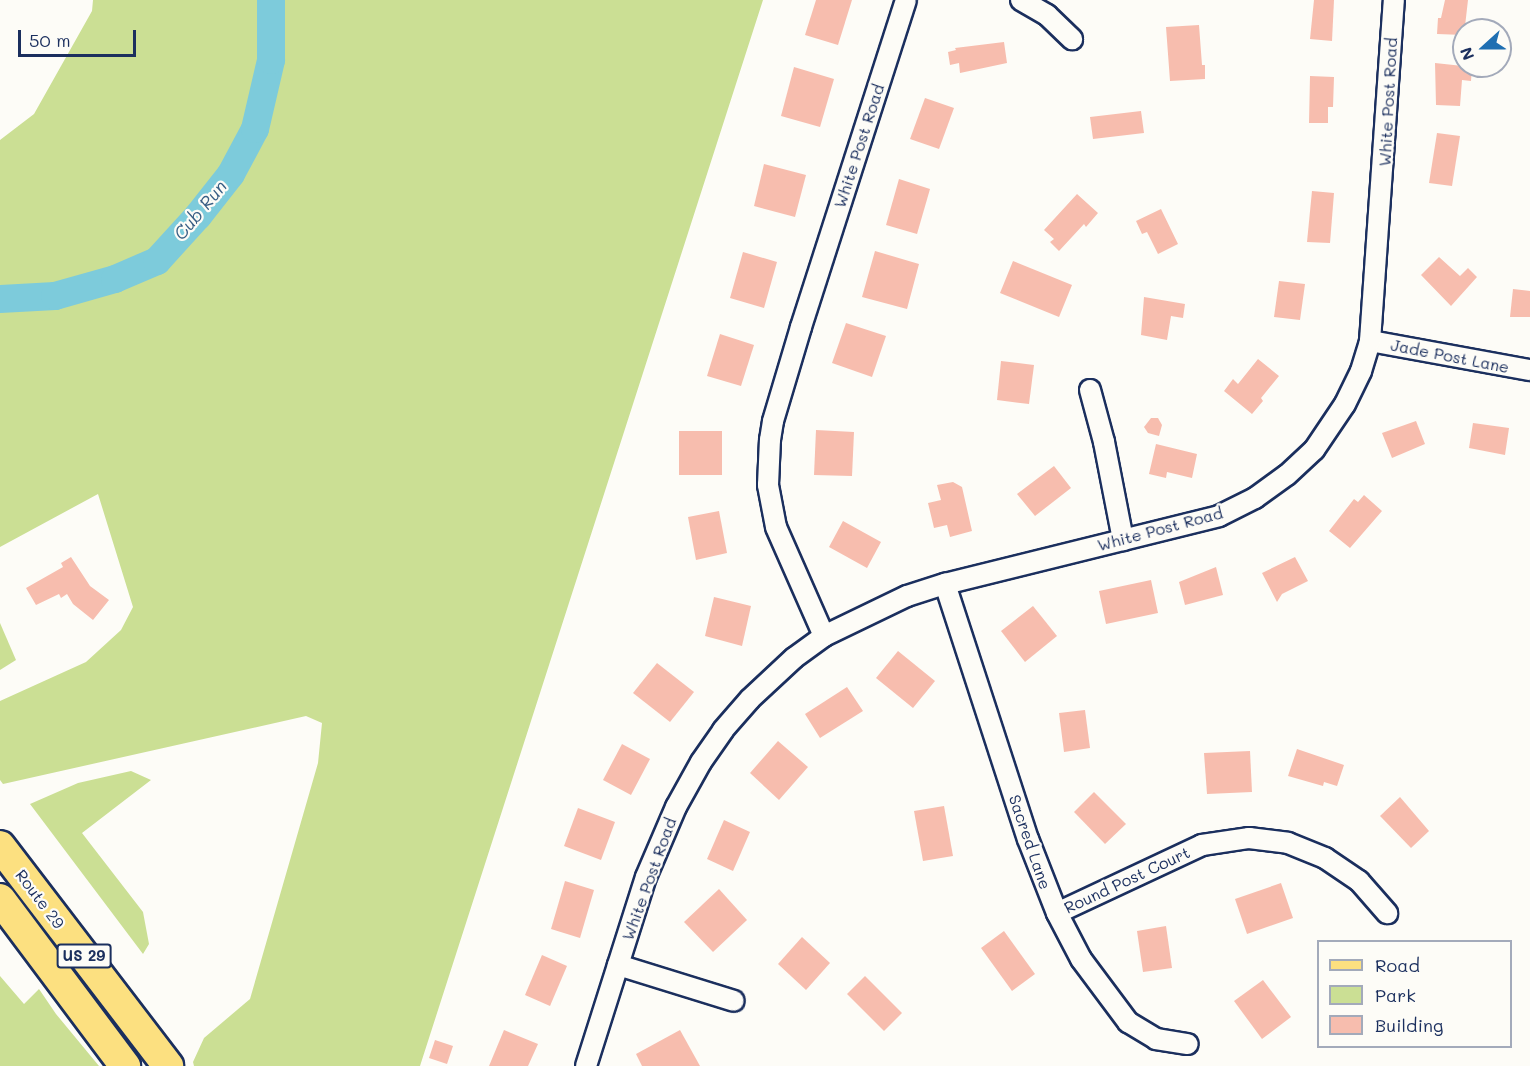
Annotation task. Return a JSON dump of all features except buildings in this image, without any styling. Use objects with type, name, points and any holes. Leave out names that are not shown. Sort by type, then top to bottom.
[{"type":"main road","name":"Route 29","points":[[0,846],[168,1066]]},
{"type":"main road","name":"Route 29","points":[[0,899],[125,1066]]},
{"type":"street","name":"White Post Road","points":[[824,636],[776,527],[768,485],[770,440],[773,421],[801,327],[906,0]]},
{"type":"street","points":[[1021,0],[1047,15],[1072,39]]},
{"type":"street","name":"White Post Road","points":[[586,1066],[656,851],[676,807],[701,762],[750,699],[794,658],[824,636],[878,608],[945,584],[1220,516],[1255,498],[1287,475],[1314,450],[1336,421],[1361,371],[1370,340],[1394,0]]},
{"type":"street","name":"Jade Post Lane","points":[[1370,340],[1530,370]]},
{"type":"street","points":[[1090,390],[1104,442],[1123,540]]},
{"type":"street","name":"Sacred Lane","points":[[945,584],[1028,838],[1057,913],[1081,959],[1128,1022],[1156,1040],[1188,1044]]},
{"type":"street","name":"Round Post Court","points":[[1057,913],[1174,856],[1202,845],[1249,838],[1288,843],[1325,858],[1359,881],[1387,913]]},
{"type":"street","points":[[618,965],[734,1001]]},
{"type":"green space","points":[[93,0],[763,0],[420,1066],[194,1066],[193,1062],[204,1038],[250,999],[318,763],[322,723],[306,716],[3,784],[0,780],[0,701],[86,662],[121,630],[133,607],[98,494],[0,547],[0,140],[34,114],[92,11]]},
{"type":"green space","points":[[0,623],[16,660],[0,670]]},
{"type":"green space","points":[[131,771],[151,780],[82,833],[143,912],[149,944],[143,954],[30,804],[78,783]]},
{"type":"green space","points":[[0,976],[24,1004],[39,989],[56,1014],[99,1066],[0,1066]]},
{"type":"waterway","name":"Cub Run","points":[[0,299],[55,296],[115,279],[157,261],[198,216],[231,174],[255,129],[271,60],[271,0]]}]
